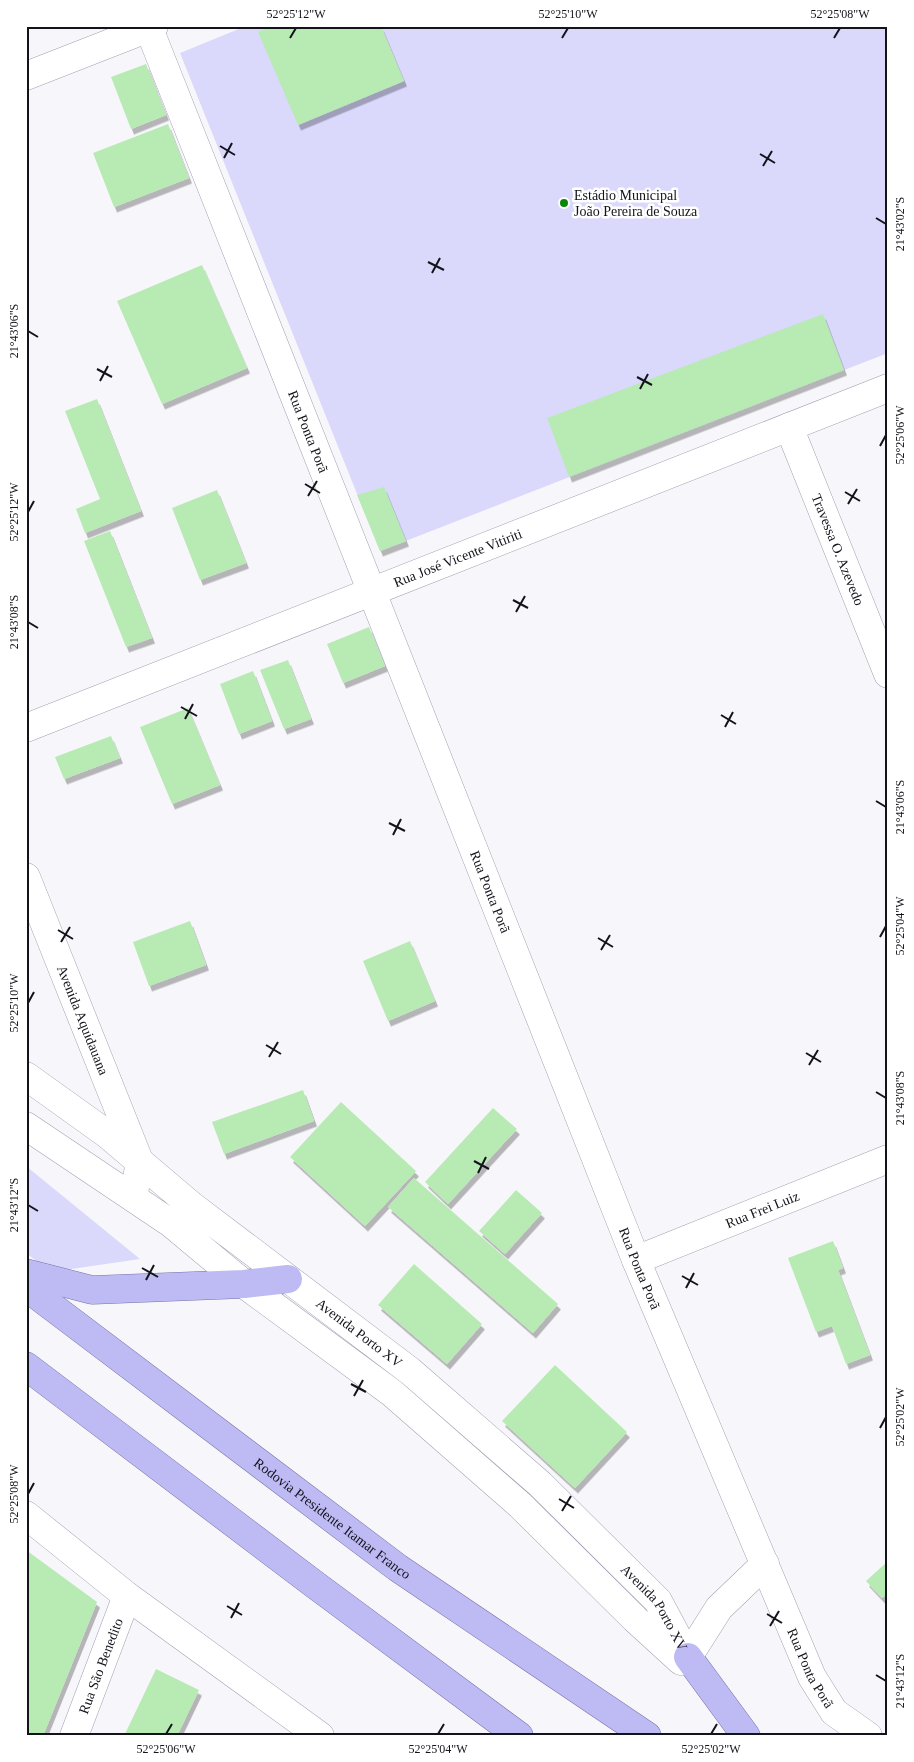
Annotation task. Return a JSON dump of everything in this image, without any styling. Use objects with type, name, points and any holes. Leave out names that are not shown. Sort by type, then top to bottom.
[{"type":"highway","points":[[26,1273],[92,1290],[244,1284],[288,1279]]},
{"type":"highway","name":"Rodovia Presidente Itamar Franco","points":[[26,1287],[398,1568],[647,1736]]},
{"type":"highway","points":[[26,1366],[519,1736]]},
{"type":"highway","points":[[688,1656],[746,1736]]},
{"type":"street","points":[[26,76],[150,27]]},
{"type":"street","name":"Rua Ponta Porã","points":[[150,27],[371,592],[636,1260],[812,1677],[834,1712],[868,1736]]},
{"type":"street","name":"Rua José Vicente Vitiriti","points":[[26,728],[888,388]]},
{"type":"street","name":"Travessa O. Azevedo","points":[[789,427],[888,674]]},
{"type":"street","name":"Avenida Aquidauana","points":[[26,877],[140,1162]]},
{"type":"street","name":"Avenida Porto XV","points":[[26,1076],[107,1134],[192,1206],[410,1371],[540,1484],[658,1601],[688,1656],[681,1662],[520,1505],[392,1393],[244,1284],[172,1224],[26,1126]]},
{"type":"street","name":"Rua Frei Luiz","points":[[636,1260],[888,1159]]},
{"type":"street","points":[[133,1197],[140,1162]]},
{"type":"street","points":[[26,1515],[127,1596],[320,1736]]},
{"type":"street","points":[[688,1656],[719,1608],[765,1564]]},
{"type":"street","name":"Rua São Benedito","points":[[74,1736],[127,1596]]},
{"type":"shaded area","name":"Estádio Municipal João Pereira de Souza","points":[[246,26],[885,26],[888,33],[888,353],[380,551],[180,53]]},
{"type":"shaded area","points":[[26,1166],[140,1259],[51,1272],[26,1253]]},
{"type":"building","points":[[271,26],[381,26],[404,81],[298,125],[258,32]]},
{"type":"building","points":[[146,64],[166,115],[131,129],[111,77]]},
{"type":"building","points":[[168,124],[189,178],[114,207],[93,153]]},
{"type":"building","points":[[202,265],[247,368],[162,404],[117,301]]},
{"type":"building","points":[[823,314],[844,370],[569,477],[547,418]]},
{"type":"building","points":[[97,399],[141,511],[85,533],[76,509],[100,499],[65,411]]},
{"type":"building","points":[[384,487],[406,541],[380,551],[357,495]]},
{"type":"building","points":[[217,490],[246,563],[200,580],[172,508]]},
{"type":"building","points":[[110,531],[152,638],[126,647],[84,541]]},
{"type":"building","points":[[369,627],[385,666],[343,683],[327,644]]},
{"type":"building","points":[[288,660],[311,719],[284,729],[260,670]]},
{"type":"building","points":[[253,671],[272,721],[239,734],[220,684]]},
{"type":"building","points":[[188,708],[220,785],[172,804],[140,727]]},
{"type":"building","points":[[111,736],[120,758],[64,779],[55,757]]},
{"type":"building","points":[[190,921],[206,965],[149,986],[133,942]]},
{"type":"building","points":[[410,941],[435,1001],[388,1021],[363,961]]},
{"type":"building","points":[[303,1090],[314,1121],[224,1154],[212,1122]]},
{"type":"building","points":[[341,1102],[416,1171],[365,1226],[290,1157]]},
{"type":"building","points":[[493,1108],[517,1129],[448,1204],[425,1182]]},
{"type":"building","points":[[414,1178],[558,1304],[533,1333],[388,1207]]},
{"type":"building","points":[[516,1190],[542,1213],[505,1254],[479,1231]]},
{"type":"building","points":[[833,1241],[843,1268],[838,1270],[870,1355],[846,1364],[832,1326],[816,1332],[788,1258]]},
{"type":"building","points":[[414,1264],[482,1324],[447,1364],[378,1305]]},
{"type":"building","points":[[555,1365],[627,1432],[575,1488],[502,1421]]},
{"type":"building","points":[[26,1550],[97,1602],[43,1736],[26,1736]]},
{"type":"building","points":[[888,1561],[888,1593],[882,1598],[866,1581]]},
{"type":"building","points":[[156,1669],[199,1690],[177,1736],[124,1736]]},
{"type":"place","name":"Estádio Municipal João Pereira de Souza","points":[[564,203]]}]
